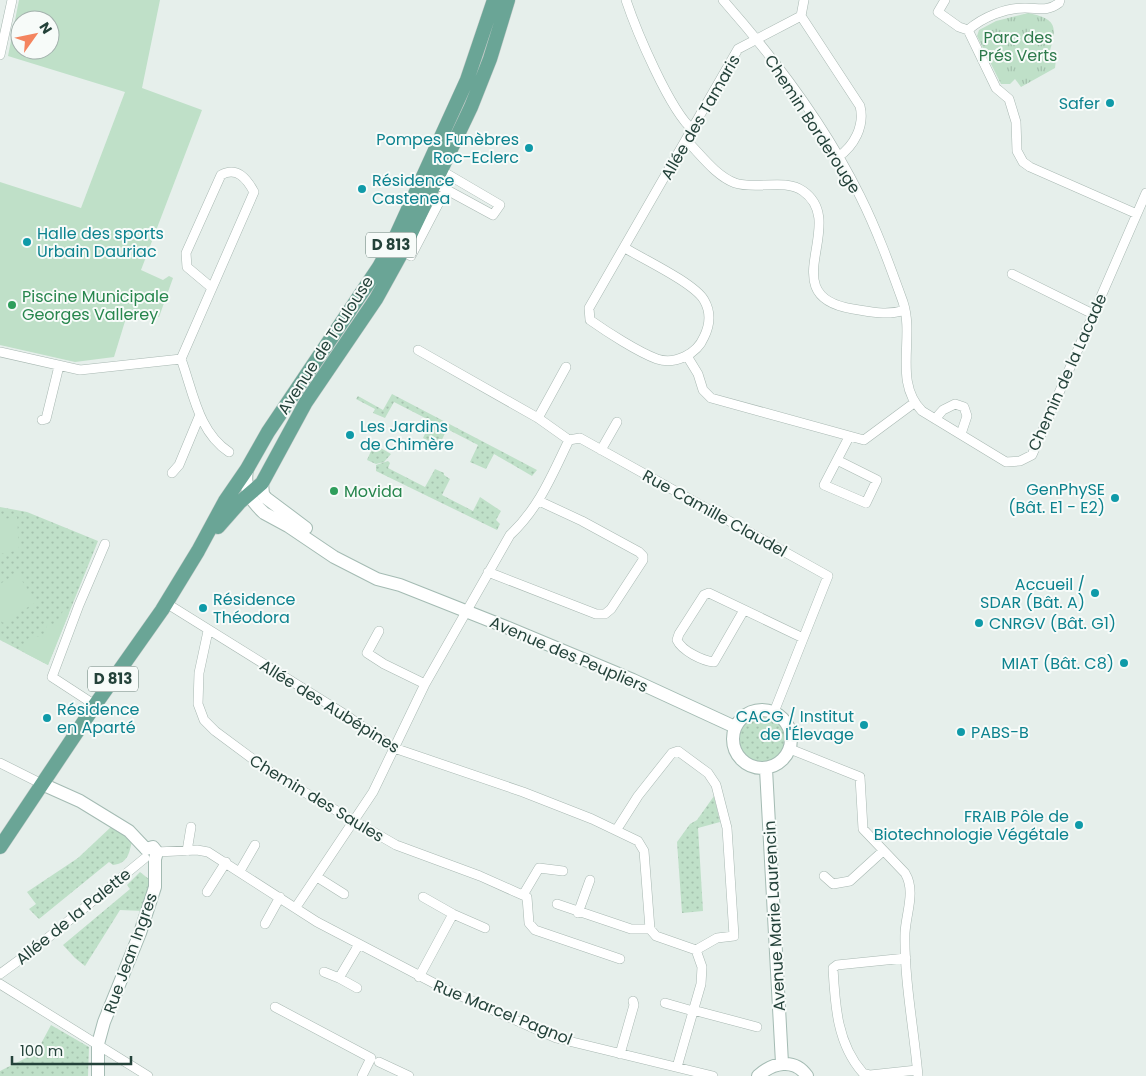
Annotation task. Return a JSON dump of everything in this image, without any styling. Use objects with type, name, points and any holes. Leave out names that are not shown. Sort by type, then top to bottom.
[{"type":"main road","name":"Avenue de Toulouse","points":[[252,489],[247,469],[268,432],[379,267],[467,80],[494,0]]},
{"type":"main road","name":"Avenue de Toulouse","points":[[0,847],[94,705],[166,603],[198,551],[225,500],[252,489],[306,402],[407,254],[490,59],[508,0]]},
{"type":"main road","points":[[434,151],[434,162],[440,178]]},
{"type":"main road","points":[[421,179],[427,172],[440,178]]},
{"type":"street","points":[[0,55],[12,0]]},
{"type":"street","points":[[626,0],[634,24],[680,118],[693,130]]},
{"type":"street","name":"Chemin Borderouge","points":[[723,0],[758,40],[799,97],[838,157],[860,196],[878,237],[905,310],[908,337],[906,378],[914,403]]},
{"type":"street","points":[[804,0],[801,16],[860,106],[863,116],[850,148],[838,157]]},
{"type":"street","points":[[945,0],[938,12],[959,27],[968,30],[996,88],[1009,100],[1016,122],[1017,152],[1023,162],[1030,167],[1137,214]]},
{"type":"street","points":[[968,30],[979,21],[1008,10],[1026,8],[1047,10],[1059,3],[1060,0]]},
{"type":"street","name":"Allée des Tamaris","points":[[687,356],[673,360],[658,359],[590,320],[589,308],[687,141],[738,49],[801,16]]},
{"type":"street","points":[[687,141],[718,173],[735,183],[748,186],[792,187],[808,195],[818,210],[821,223],[812,266],[813,279],[818,292],[827,301],[841,307],[883,314],[905,310]]},
{"type":"street","points":[[212,288],[187,267],[186,253],[221,175],[227,172],[235,172],[248,181],[254,192],[181,359],[199,417],[219,445],[230,452]]},
{"type":"street","points":[[440,178],[500,205],[493,215],[440,178]]},
{"type":"street","name":"Chemin de la Lacade","points":[[914,403],[935,419],[1006,462],[1020,461],[1032,454],[1146,192]]},
{"type":"street","points":[[624,248],[693,288],[704,300],[710,316],[708,329],[701,344],[687,356],[698,374],[703,390],[711,398],[864,440],[914,403]]},
{"type":"street","points":[[1012,274],[1093,314]]},
{"type":"street","name":"Rue Camille Claudel","points":[[418,350],[538,418],[569,440],[580,438],[828,576],[803,638]]},
{"type":"street","points":[[0,352],[80,370],[181,359]]},
{"type":"street","points":[[42,420],[46,419],[59,366]]},
{"type":"street","points":[[538,418],[566,367]]},
{"type":"street","points":[[935,419],[944,410],[955,404],[964,407],[967,416],[961,434]]},
{"type":"street","points":[[172,474],[180,465],[199,417]]},
{"type":"street","points":[[601,450],[617,422]]},
{"type":"street","points":[[837,460],[877,480],[866,504],[824,485],[848,437]]},
{"type":"street","points":[[296,907],[355,822],[373,792],[425,684],[468,612],[488,572],[510,535],[527,519],[539,501],[569,440]]},
{"type":"street","name":"Avenue des Peupliers","points":[[252,489],[264,513],[288,526],[334,557],[377,579],[400,585],[633,680],[735,727]]},
{"type":"street","points":[[488,572],[596,614],[605,614],[611,609],[643,560],[643,556],[640,552],[582,520],[539,501]]},
{"type":"street","points":[[94,705],[52,677],[105,544]]},
{"type":"street","points":[[744,610],[714,662],[706,661],[679,645],[677,640],[704,595],[709,593],[717,595],[803,638],[774,712]]},
{"type":"street","name":"Allée des Aubépines","points":[[166,603],[208,631],[341,712],[394,748],[523,792],[617,829],[638,841],[644,851],[650,928]]},
{"type":"street","name":"Chemin des Saules","points":[[208,631],[198,688],[198,704],[204,720],[226,740],[273,774],[396,845],[523,895]]},
{"type":"street","points":[[379,631],[367,653],[384,664],[425,684]]},
{"type":"street","points":[[760,710],[774,712],[784,719],[790,728],[792,737],[787,756],[776,766],[766,769],[747,765],[740,758],[733,743],[735,727],[742,717],[750,712],[760,710]]},
{"type":"street","points":[[790,749],[860,778],[861,825],[910,881],[905,932],[906,958],[918,1073],[870,1075],[862,1073],[838,1028],[833,968],[837,965],[906,958]]},
{"type":"street","points":[[557,904],[578,913],[631,929],[650,928],[656,936],[696,950],[717,938],[734,936],[727,828],[713,780],[708,773],[678,751],[672,753],[638,796],[617,829]]},
{"type":"street","points":[[0,763],[44,781],[62,794],[80,801],[129,831],[151,855]]},
{"type":"street","name":"Avenue Marie Laurencin","points":[[766,769],[782,1063]]},
{"type":"street","points":[[187,851],[191,827]]},
{"type":"street","points":[[240,871],[255,845]]},
{"type":"street","name":"Rue Marcel Pagnol","points":[[151,855],[187,851],[208,852],[296,907],[316,922],[358,946],[419,977],[556,1038],[677,1067],[691,1073],[713,1076]]},
{"type":"street","points":[[824,876],[833,884],[850,882],[883,851]]},
{"type":"street","name":"Allée de la Palette","points":[[0,974],[33,950],[151,855]]},
{"type":"street","name":"Rue Jean Ingres","points":[[98,1076],[98,1044],[104,1022],[140,932],[155,887],[151,855]]},
{"type":"street","points":[[207,892],[226,862]]},
{"type":"street","points":[[563,871],[542,866],[539,868],[523,895],[527,897],[529,922],[535,930],[620,959]]},
{"type":"street","points":[[317,877],[344,894]]},
{"type":"street","points":[[578,913],[590,880]]},
{"type":"street","points":[[423,896],[452,914],[485,928]]},
{"type":"street","points":[[266,924],[280,897]]},
{"type":"street","points":[[419,977],[452,914]]},
{"type":"street","points":[[339,978],[358,946]]},
{"type":"street","points":[[677,1067],[701,984],[702,967],[696,950]]},
{"type":"street","points":[[324,972],[357,988]]},
{"type":"street","points":[[0,984],[148,1076]]},
{"type":"street","points":[[620,1054],[634,1005],[633,1001]]},
{"type":"street","points":[[665,1003],[757,1027]]},
{"type":"street","points":[[275,1007],[371,1058],[362,1076]]},
{"type":"street","points":[[380,1062],[409,1076]]},
{"type":"street","points":[[758,1076],[768,1067],[782,1063],[794,1065],[807,1076]]},
{"type":"green space","points":[[19,0],[160,0],[142,88],[202,110],[141,270],[163,280],[169,276],[173,278],[159,317],[126,318],[114,357],[75,362],[0,345],[0,182],[81,208],[125,92],[21,60],[60,60],[60,10],[17,10]]},
{"type":"green space","name":"Parc des Prés Verts","points":[[1028,13],[1045,18],[1053,26],[1054,31],[1049,54],[1056,59],[1055,68],[1021,87],[1015,79],[1010,84],[1001,84],[977,36],[979,30],[996,21]]},
{"type":"green space","points":[[392,394],[537,470],[532,476],[494,454],[486,469],[470,462],[478,445],[447,429],[439,446],[423,438],[431,421],[394,402],[385,418],[373,413],[375,409],[356,399],[358,396],[383,410]]},
{"type":"green space","points":[[374,444],[391,454],[384,462],[376,464],[367,460]]},
{"type":"green space","points":[[388,461],[390,463],[388,468],[425,487],[435,469],[444,473],[450,479],[442,495],[473,511],[480,497],[501,511],[496,520],[500,524],[497,530],[376,471],[376,465]]},
{"type":"green space","points":[[0,507],[27,512],[98,541],[48,665],[0,640]]},
{"type":"green space","points":[[4,515],[4,519],[17,517],[19,550],[0,554],[0,516]]},
{"type":"green space","points":[[17,573],[36,602],[3,623],[0,619],[0,584]]},
{"type":"green space","points":[[63,610],[69,613],[48,665],[25,653],[25,641],[33,635],[42,638],[48,623],[58,626]]},
{"type":"green space","points":[[762,714],[771,716],[779,721],[784,729],[786,738],[784,747],[779,755],[771,760],[762,762],[753,760],[745,755],[740,747],[738,738],[740,729],[745,721],[753,716]]},
{"type":"green space","points":[[714,796],[720,822],[698,828],[703,911],[682,913],[677,842],[690,824],[697,820]]},
{"type":"green space","points":[[112,826],[132,841],[129,854],[125,860],[113,865],[109,862],[39,919],[29,909],[36,904],[27,892],[78,858]]},
{"type":"green space","points":[[140,872],[150,880],[144,911],[120,910],[85,966],[63,945],[130,889],[127,885]]},
{"type":"green space","points":[[51,1025],[89,1047],[88,1076],[0,1076],[0,1071],[36,1053]]},
{"type":"place","name":"Safer","points":[[1110,103]]},
{"type":"place","name":"Pompes Funèbres Roc-Eclerc","points":[[529,148]]},
{"type":"place","name":"Résidence Castenea","points":[[362,189]]},
{"type":"place","name":"Halle des sports Urbain Dauriac","points":[[27,242]]},
{"type":"place","name":"Piscine Municipale Georges Vallerey","points":[[12,305]]},
{"type":"place","name":"Les Jardins de Chimère","points":[[350,435]]},
{"type":"place","name":"Movida","points":[[334,491]]},
{"type":"place","name":"GenPhySE (Bât. E1 - E2)","points":[[1115,498]]},
{"type":"place","name":"Accueil / SDAR (Bât. A)","points":[[1095,593]]},
{"type":"place","name":"Résidence Théodora","points":[[203,608]]},
{"type":"place","name":"CNRGV (Bât. G1)","points":[[979,623]]},
{"type":"place","name":"MIAT (Bât. C8)","points":[[1124,663]]},
{"type":"place","name":"Résidence en Aparté","points":[[47,718]]},
{"type":"place","name":"CACG / Institut de l'Élevage","points":[[864,725]]},
{"type":"place","name":"PABS-B","points":[[961,732]]},
{"type":"place","name":"FRAIB Pôle de Biotechnologie Végétale","points":[[1079,825]]}]
